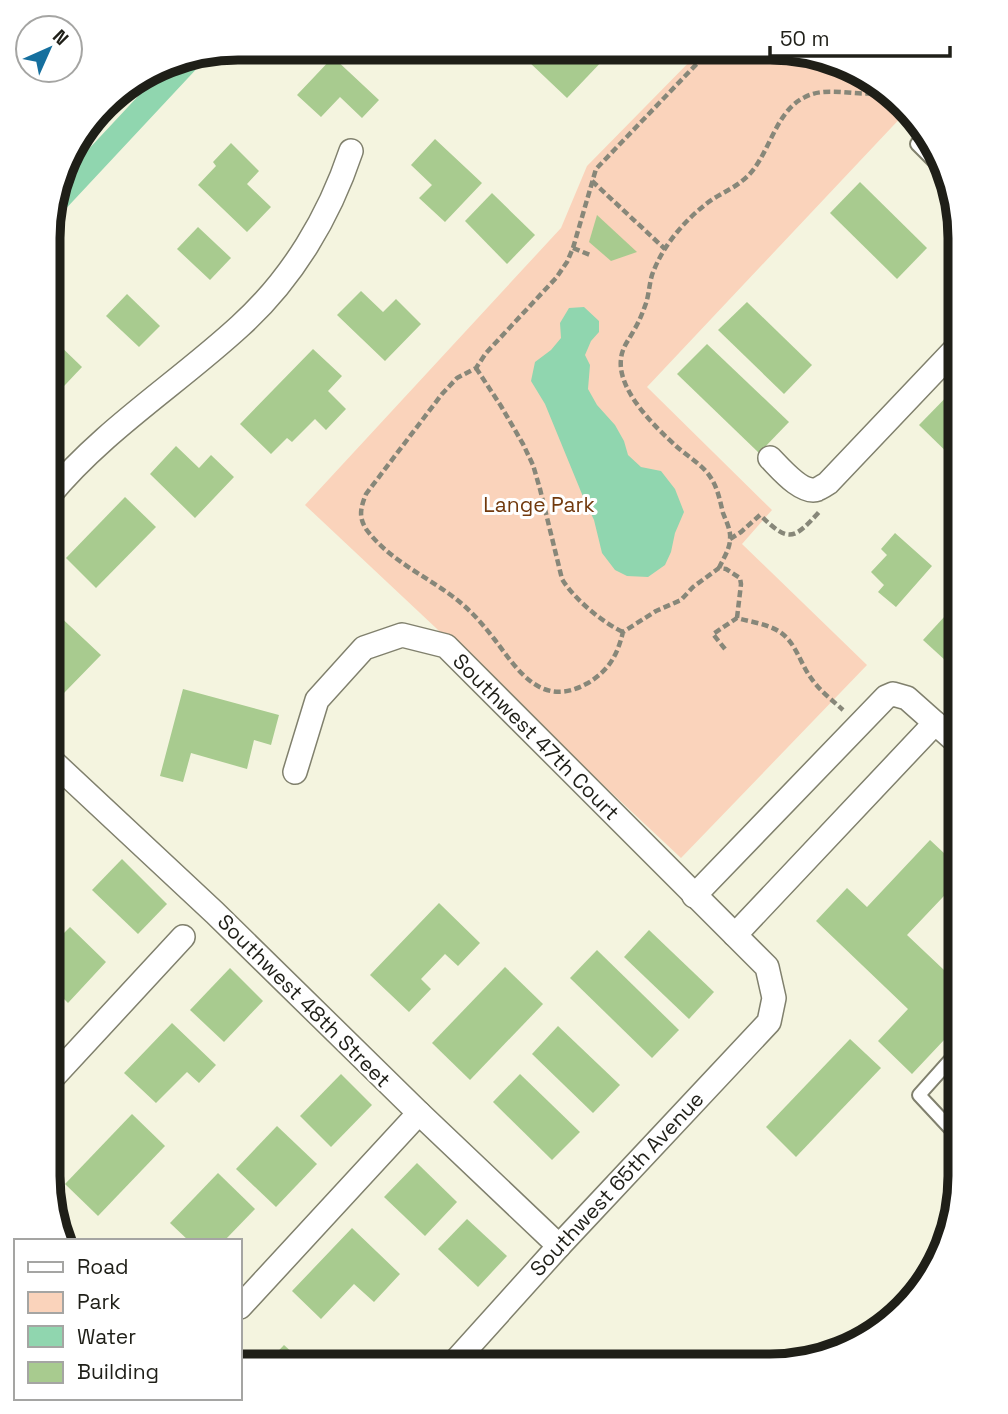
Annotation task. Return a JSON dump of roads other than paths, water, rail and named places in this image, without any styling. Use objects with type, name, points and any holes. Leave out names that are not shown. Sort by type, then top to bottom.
[{"type":"street","points":[[60,483],[99,443],[242,324],[273,291],[313,236],[341,180],[351,151]]},
{"type":"street","points":[[770,458],[799,484],[809,490],[818,489],[828,483],[948,357]]},
{"type":"street","name":"Southwest 47th Court","points":[[295,772],[317,700],[364,648],[402,635],[446,646],[767,967],[774,998]]},
{"type":"street","points":[[694,896],[886,696],[893,694],[907,698],[948,735]]},
{"type":"street","points":[[735,935],[934,723]]},
{"type":"street","name":"Southwest 48th Street","points":[[60,768],[215,913],[559,1246]]},
{"type":"street","points":[[60,1070],[183,937]]},
{"type":"street","name":"Southwest 65th Avenue","points":[[462,1354],[769,1022],[774,998]]},
{"type":"street","points":[[242,1305],[419,1113]]},
{"type":"lane","points":[[917,144],[928,155]]},
{"type":"lane","points":[[948,1062],[919,1095],[948,1126]]},
{"type":"water","points":[[584,307],[599,321],[599,332],[591,341],[585,355],[590,365],[588,389],[597,405],[615,425],[628,455],[641,467],[661,471],[675,489],[684,512],[665,565],[648,577],[627,576],[615,570],[602,553],[594,520],[545,404],[531,381],[535,362],[561,338],[560,323],[569,308]]},
{"type":"waterway","points":[[66,191],[180,69]]},
{"type":"park label","name":"Lange Park","points":[[539,505]]}]
